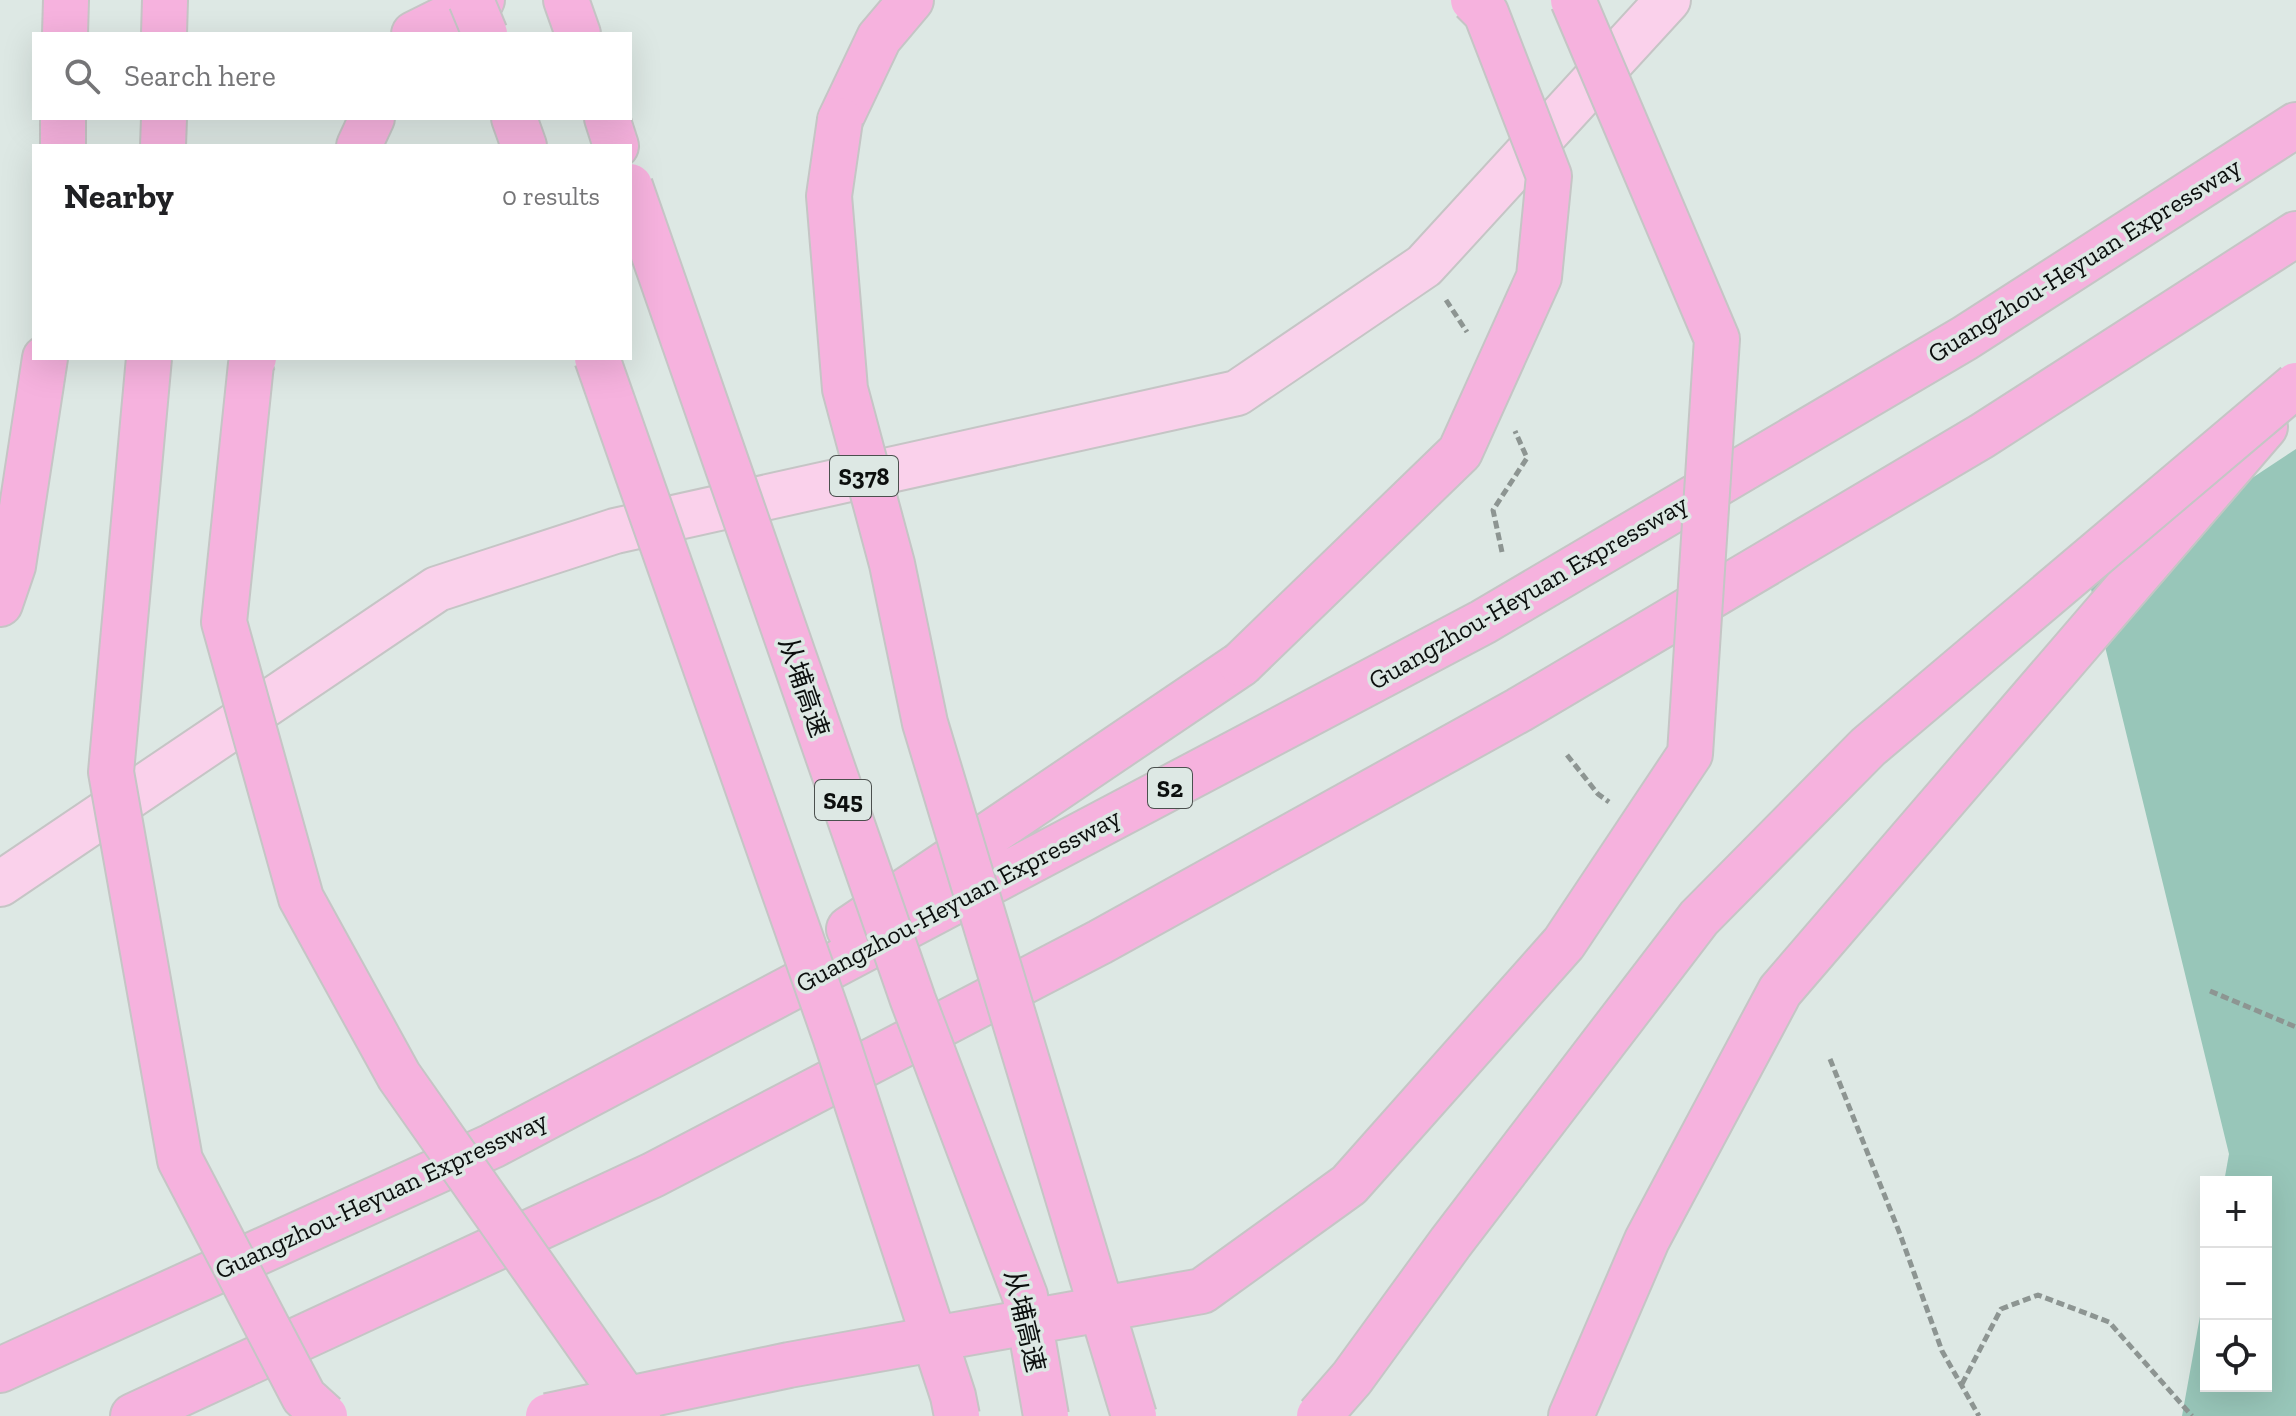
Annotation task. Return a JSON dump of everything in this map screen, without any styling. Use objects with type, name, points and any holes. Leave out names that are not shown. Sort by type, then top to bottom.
[{"type":"highway","points":[[65,32],[66,0]]},
{"type":"highway","points":[[164,32],[165,0]]},
{"type":"highway","points":[[471,0],[484,32]]},
{"type":"highway","points":[[418,32],[482,0]]},
{"type":"highway","points":[[566,0],[577,32]]},
{"type":"highway","points":[[911,0],[879,38],[840,120],[829,196],[845,389],[892,564],[925,723],[1134,1416]]},
{"type":"highway","points":[[656,1060],[1241,664],[1460,452],[1539,277],[1549,176],[1486,13],[1473,0]]},
{"type":"highway","points":[[548,1416],[789,1365],[1202,1291],[1349,1185],[1564,943],[1690,754],[1717,339],[1573,0]]},
{"type":"highway","points":[[63,120],[63,144]]},
{"type":"highway","points":[[163,144],[164,120]]},
{"type":"highway","points":[[360,144],[371,120]]},
{"type":"highway","points":[[515,120],[523,144]]},
{"type":"highway","points":[[608,120],[615,144]]},
{"type":"highway","name":"Guangzhou-Heyuan Expressway","points":[[0,1370],[492,1146],[1483,622],[1965,338],[2296,125]]},
{"type":"highway","name":"从埔高速","points":[[632,192],[913,1000],[1025,1296],[1046,1416]]},
{"type":"highway","points":[[133,1416],[653,1175],[1100,942],[1519,710],[1941,460],[2296,234]]},
{"type":"highway","points":[[0,604],[13,566],[45,360]]},
{"type":"highway","points":[[149,360],[111,772],[180,1160],[304,1397],[325,1416]]},
{"type":"highway","points":[[253,360],[224,622],[301,898],[399,1076],[638,1416]]},
{"type":"highway","points":[[598,360],[835,1036],[957,1416]]},
{"type":"highway","points":[[1319,1416],[1352,1378],[1460,1230],[1699,918],[1868,747],[2296,385]]},
{"type":"highway","points":[[1571,1416],[1647,1240],[1780,991],[2296,391]]},
{"type":"main road","name":"S378","points":[[0,884],[437,589],[615,531],[1237,393],[1424,266],[1668,0]]},
{"type":"path","points":[[2210,991],[2296,1027]]},
{"type":"path","points":[[1830,1059],[1900,1234],[1942,1351],[1979,1416]]},
{"type":"path","points":[[1961,1385],[2001,1309],[2038,1295],[2109,1322],[2192,1416]]},
{"type":"green space","points":[[2296,449],[2296,1416],[2182,1416],[2200,1316],[2200,1392],[2272,1392],[2272,1176],[2225,1176],[2229,1154],[2090,585]]}]
